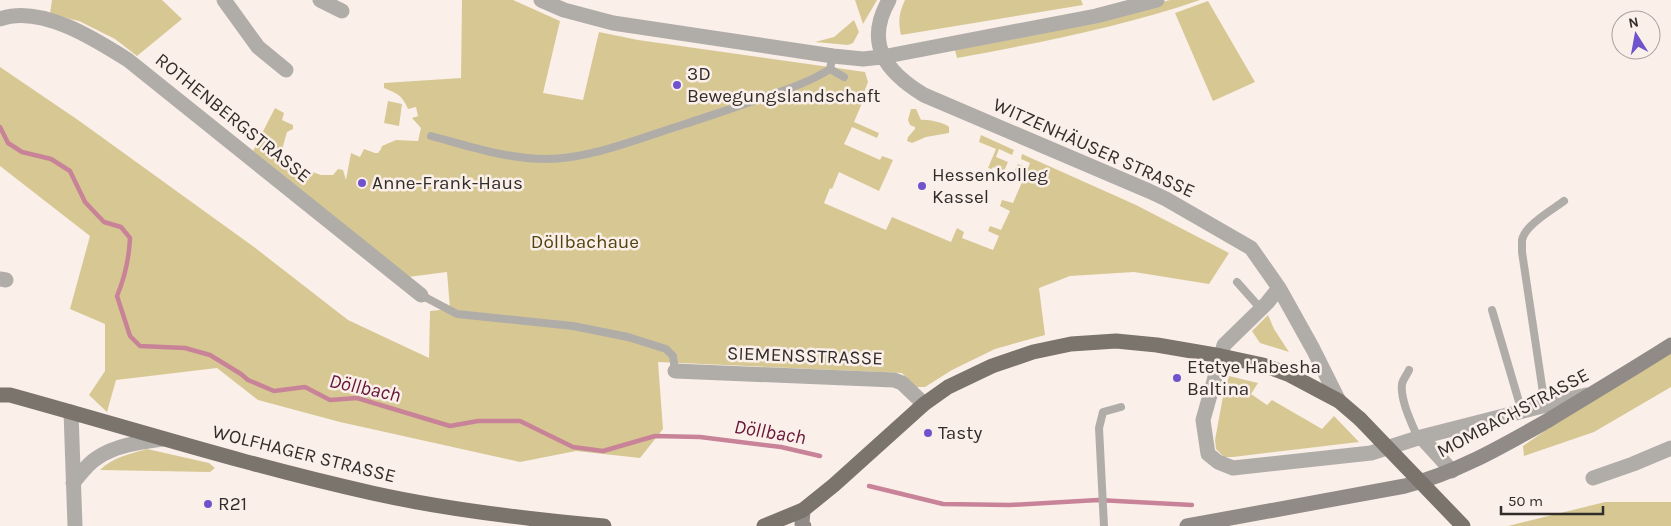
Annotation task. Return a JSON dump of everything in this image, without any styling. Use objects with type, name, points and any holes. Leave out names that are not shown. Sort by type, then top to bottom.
[{"type":"main road","points":[[764,526],[803,510],[834,485],[924,404],[948,387],[992,366],[1033,352],[1071,344],[1116,341],[1157,345],[1263,365],[1290,375],[1339,401],[1360,419],[1463,526]]},
{"type":"main road","name":"WOLFHAGER STRASSE","points":[[0,394],[10,395],[163,439],[386,496],[493,514],[604,526]]},
{"type":"street","points":[[224,0],[258,47],[286,70]]},
{"type":"street","points":[[320,0],[342,11]]},
{"type":"street","points":[[541,0],[564,10],[613,23],[831,63],[882,57],[1096,16],[1157,0]]},
{"type":"street","points":[[882,57],[877,35],[882,13],[888,0]]},
{"type":"street","name":"ROTHENBERGSTRASSE","points":[[0,18],[6,16],[31,16],[60,22],[95,38],[128,60],[421,295]]},
{"type":"street","name":"WITZENHÄUSER STRASSE","points":[[882,57],[894,73],[909,86],[924,95],[1149,191],[1251,248],[1279,288],[1339,401]]},
{"type":"street","points":[[1279,288],[1261,309],[1224,345],[1203,420],[1208,454],[1218,462],[1233,468],[1371,454],[1420,438],[1594,393]]},
{"type":"street","name":"MOMBACHSTRASSE","points":[[1187,526],[1405,486],[1431,479],[1452,471],[1512,440],[1594,393],[1671,345]]},
{"type":"street","name":"SIEMENSSTRASSE","points":[[675,371],[894,380],[902,383],[924,404]]},
{"type":"street","points":[[71,412],[75,526]]},
{"type":"street","points":[[1420,438],[1452,471]]},
{"type":"street","points":[[73,483],[87,466],[97,458],[117,448],[163,439]]},
{"type":"street","points":[[1593,478],[1671,448]]},
{"type":"street","points":[[803,510],[802,524],[804,526]]},
{"type":"lane","points":[[431,136],[491,152],[520,157],[546,159],[575,156],[728,110],[795,87],[831,63],[844,77]]},
{"type":"lane","points":[[1545,406],[1522,252],[1522,240],[1526,231],[1533,224],[1564,202]]},
{"type":"lane","points":[[1237,282],[1261,309]]},
{"type":"lane","points":[[421,295],[457,314],[573,326],[628,337],[666,349],[673,356],[675,371]]},
{"type":"lane","points":[[1492,310],[1522,412]]},
{"type":"lane","points":[[1409,370],[1402,382],[1402,389],[1410,420],[1420,438]]},
{"type":"lane","points":[[1104,526],[1100,418],[1103,412],[1121,408]]},
{"type":"green space","points":[[52,0],[162,0],[182,19],[137,56],[115,39],[79,21],[50,14]]},
{"type":"green space","name":"Döllbachaue","points":[[462,0],[513,0],[560,21],[543,93],[583,100],[599,32],[638,40],[865,72],[868,82],[863,95],[865,96],[854,122],[879,133],[877,138],[852,127],[844,144],[880,160],[882,156],[893,160],[879,191],[839,172],[824,203],[886,230],[892,217],[951,242],[957,228],[964,232],[962,238],[993,250],[999,236],[988,231],[990,226],[1001,230],[1010,211],[1000,206],[1002,200],[1013,203],[1025,175],[1015,170],[1018,164],[1028,168],[1030,163],[1021,159],[1022,154],[1136,205],[1229,253],[1209,284],[1134,272],[1070,276],[1039,288],[1045,335],[995,349],[952,370],[925,387],[915,387],[902,373],[658,362],[663,429],[640,458],[576,451],[520,462],[340,422],[258,400],[217,368],[116,380],[107,412],[89,395],[105,371],[105,324],[70,309],[90,236],[0,166],[0,67],[78,120],[254,247],[348,320],[429,358],[430,311],[450,309],[447,272],[408,277],[253,151],[275,108],[284,113],[282,120],[293,125],[293,129],[287,132],[279,160],[321,175],[333,175],[338,169],[343,170],[346,180],[351,153],[360,157],[364,149],[378,153],[382,146],[396,140],[418,141],[421,128],[412,118],[418,116],[416,107],[408,109],[399,95],[384,88],[384,83],[461,78]]},
{"type":"green space","points":[[855,0],[877,0],[863,24]]},
{"type":"green space","points":[[905,0],[1081,0],[1083,5],[901,35],[900,17]]},
{"type":"green space","points":[[1170,0],[1200,0],[1110,26],[957,58],[955,50],[1039,34]]},
{"type":"green space","points":[[1208,1],[1255,82],[1213,101],[1175,13]]},
{"type":"green space","points":[[854,20],[859,32],[853,43],[848,45],[815,42],[834,37]]},
{"type":"green space","points":[[388,101],[402,104],[399,126],[384,123]]},
{"type":"green space","points":[[911,109],[916,109],[921,120],[936,122],[949,127],[949,133],[926,137],[912,143],[907,141],[915,129],[908,120]]},
{"type":"green space","points":[[981,135],[1014,150],[1012,155],[999,149],[996,157],[1008,162],[1004,171],[993,167],[992,169],[988,168],[996,149],[979,142]]},
{"type":"green space","points":[[1268,315],[1274,329],[1289,352],[1260,343],[1252,331]]},
{"type":"green space","points":[[1671,352],[1671,387],[1594,432],[1524,456],[1523,446]]},
{"type":"green space","points":[[1229,376],[1258,383],[1251,394],[1267,405],[1272,400],[1322,429],[1334,416],[1359,442],[1224,457],[1216,449],[1215,440],[1224,391]]},
{"type":"green space","points":[[147,449],[209,463],[215,468],[210,472],[100,470],[116,459]]},
{"type":"green space","points":[[1605,502],[1671,502],[1671,526],[1508,526]]},
{"type":"waterway","name":"Döllbach","points":[[0,127],[8,143],[22,152],[51,159],[70,171],[85,202],[104,222],[121,227],[130,238],[126,268],[117,296],[130,336],[140,346],[185,348],[210,355],[248,380],[274,391],[305,387],[330,400],[357,398],[450,426],[478,421],[520,421],[573,447],[603,451],[655,436],[700,437],[781,447],[820,456]]},
{"type":"waterway","name":"Döllbach","points":[[869,486],[943,504],[1010,505],[1098,500],[1192,505]]},
{"type":"place","name":"3D Bewegungslandschaft","points":[[677,85]]},
{"type":"place","name":"Anne-Frank-Haus","points":[[362,183]]},
{"type":"place","name":"Hessenkolleg Kassel","points":[[922,186]]},
{"type":"place","name":"Etetye Habesha Baltina","points":[[1177,378]]},
{"type":"place","name":"Tasty","points":[[928,433]]},
{"type":"place","name":"R21","points":[[208,504]]}]
